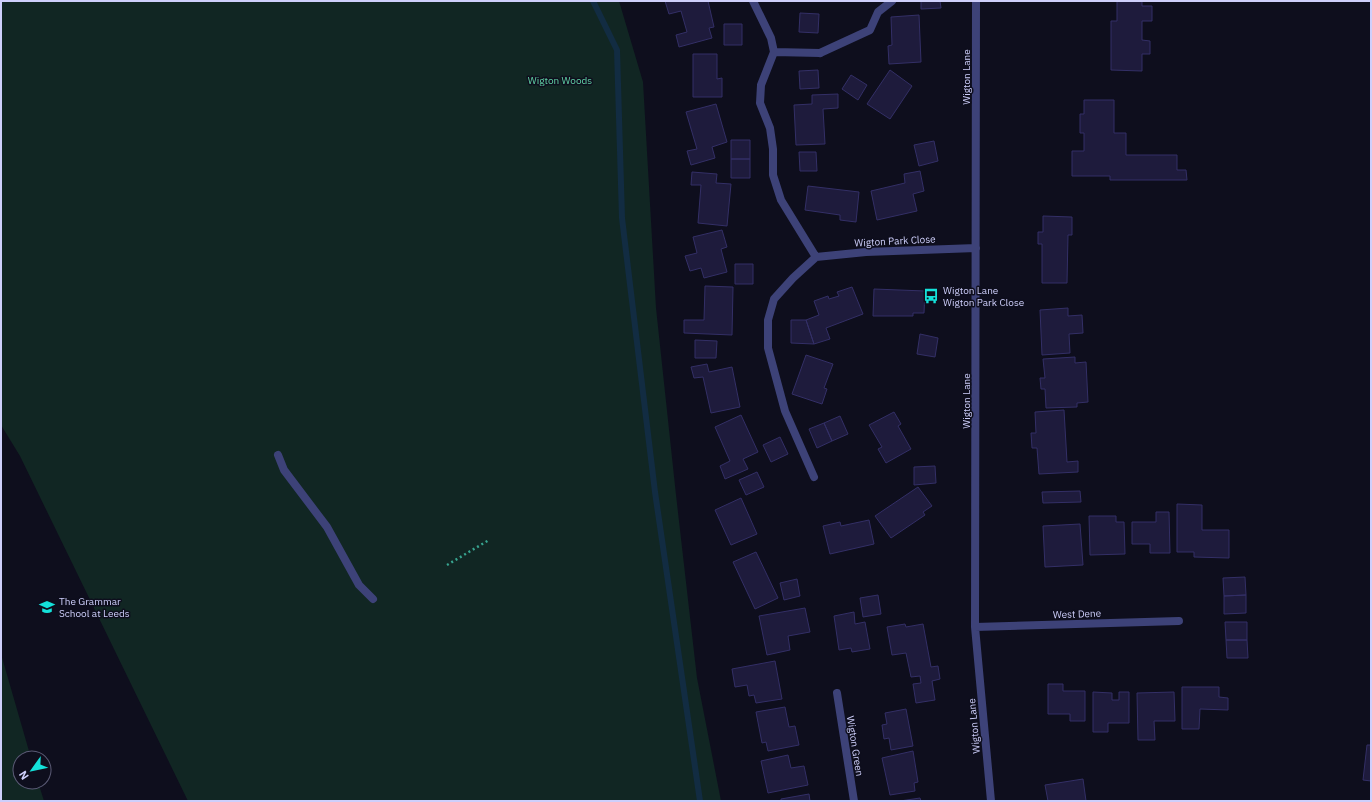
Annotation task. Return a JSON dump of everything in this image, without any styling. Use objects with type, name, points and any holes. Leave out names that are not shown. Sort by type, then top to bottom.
[{"type":"street","points":[[753,1],[771,38],[774,52],[761,85],[760,103],[770,128],[774,149],[773,174],[781,200],[816,256],[774,299],[768,320],[768,348],[786,411],[814,477]]},
{"type":"street","points":[[774,52],[820,53],[870,30],[878,12],[892,1]]},
{"type":"street","name":"Wigton Lane","points":[[976,1],[975,627],[990,801]]},
{"type":"street","name":"Wigton Park Close","points":[[816,256],[866,252],[976,248]]},
{"type":"street","points":[[278,455],[284,470],[327,527],[359,585],[373,599]]},
{"type":"street","name":"West Dene","points":[[975,627],[1179,621]]},
{"type":"street","name":"Wigton Green","points":[[837,693],[854,801]]},
{"type":"path","points":[[447,565],[489,540]]},
{"type":"green space","name":"Wigton Woods","points":[[1,1],[619,1],[643,82],[656,308],[676,495],[697,678],[721,801],[188,801],[20,456],[1,425]]},
{"type":"green space","points":[[1,654],[29,750],[12,750],[12,790],[41,790],[44,801],[1,801]]},
{"type":"building","points":[[665,1],[708,1],[714,27],[709,28],[712,38],[679,47],[676,35],[687,32],[681,11],[669,14]]},
{"type":"building","points":[[921,1],[940,1],[941,8],[921,9]]},
{"type":"building","points":[[1117,1],[1142,1],[1142,6],[1152,6],[1152,21],[1142,21],[1142,40],[1150,41],[1150,54],[1142,54],[1142,71],[1111,70],[1111,21],[1117,21]]},
{"type":"building","points":[[800,13],[819,14],[818,33],[799,32]]},
{"type":"building","points":[[919,15],[921,62],[889,64],[888,46],[892,45],[891,17]]},
{"type":"building","points":[[724,24],[742,24],[742,45],[724,45]]},
{"type":"building","points":[[693,54],[717,54],[717,79],[722,78],[722,97],[693,97]]},
{"type":"building","points":[[818,70],[819,88],[800,89],[799,71]]},
{"type":"building","points":[[890,70],[912,86],[890,119],[867,104]]},
{"type":"building","points":[[851,75],[867,85],[858,100],[842,89]]},
{"type":"building","points":[[838,94],[838,108],[823,109],[825,144],[796,145],[794,105],[812,104],[812,95]]},
{"type":"building","points":[[1084,100],[1114,100],[1114,133],[1126,133],[1126,155],[1177,155],[1177,170],[1186,170],[1187,180],[1110,180],[1110,176],[1072,176],[1072,151],[1084,151],[1084,133],[1080,133],[1080,114],[1084,114]]},
{"type":"building","points":[[716,104],[727,142],[712,147],[715,158],[691,165],[687,151],[697,149],[686,112]]},
{"type":"building","points":[[731,140],[750,140],[750,159],[731,159]]},
{"type":"building","points":[[934,141],[938,161],[919,166],[914,145]]},
{"type":"building","points":[[799,152],[816,152],[817,171],[800,171]]},
{"type":"building","points":[[731,159],[750,159],[750,178],[731,178]]},
{"type":"building","points":[[920,171],[924,191],[913,194],[917,211],[877,220],[871,191],[905,183],[904,174]]},
{"type":"building","points":[[692,172],[717,174],[716,183],[731,184],[727,226],[698,223],[701,185],[691,185]]},
{"type":"building","points":[[808,186],[859,192],[856,222],[840,220],[840,215],[805,210]]},
{"type":"building","points":[[1043,216],[1072,217],[1072,235],[1068,235],[1067,283],[1042,283],[1042,244],[1038,244],[1038,232],[1043,232]]},
{"type":"building","points":[[722,230],[727,247],[721,249],[727,272],[704,278],[701,268],[690,271],[685,256],[697,253],[693,237]]},
{"type":"building","points":[[735,264],[753,264],[753,284],[735,284]]},
{"type":"building","points":[[705,286],[733,287],[732,335],[684,333],[684,320],[704,320]]},
{"type":"building","points":[[852,287],[863,314],[826,328],[830,339],[814,344],[806,320],[819,315],[814,301],[828,296],[829,299],[839,296],[837,292]]},
{"type":"building","points":[[874,289],[925,291],[924,313],[913,313],[913,316],[873,316]]},
{"type":"building","points":[[1068,308],[1068,316],[1082,315],[1083,333],[1069,334],[1070,353],[1042,355],[1040,310]]},
{"type":"building","points":[[791,320],[806,320],[814,344],[791,343]]},
{"type":"building","points":[[920,334],[938,338],[935,357],[917,354]]},
{"type":"building","points":[[695,340],[717,341],[716,358],[695,358]]},
{"type":"building","points":[[806,355],[833,364],[824,388],[827,389],[822,404],[792,394]]},
{"type":"building","points":[[1075,357],[1075,363],[1086,362],[1088,402],[1077,403],[1077,407],[1046,408],[1045,389],[1041,389],[1040,378],[1045,378],[1043,359]]},
{"type":"building","points":[[707,364],[709,372],[732,367],[740,407],[711,413],[703,377],[694,378],[691,367]]},
{"type":"building","points":[[1064,410],[1067,462],[1078,461],[1078,472],[1039,474],[1037,448],[1032,448],[1031,433],[1036,433],[1035,412]]},
{"type":"building","points":[[894,412],[901,424],[898,426],[911,449],[886,463],[878,449],[882,447],[869,425]]},
{"type":"building","points":[[741,415],[758,452],[743,459],[748,469],[725,479],[720,466],[730,461],[715,427]]},
{"type":"building","points":[[840,416],[848,434],[832,441],[824,423]]},
{"type":"building","points":[[824,423],[832,441],[817,448],[809,429]]},
{"type":"building","points":[[780,437],[788,454],[771,462],[763,445]]},
{"type":"building","points":[[935,466],[936,483],[914,485],[914,467]]},
{"type":"building","points":[[757,472],[764,487],[746,495],[739,480]]},
{"type":"building","points":[[918,487],[932,506],[923,512],[925,515],[891,538],[875,516]]},
{"type":"building","points":[[1080,491],[1081,502],[1043,503],[1042,492]]},
{"type":"building","points":[[741,498],[757,534],[731,545],[715,510]]},
{"type":"building","points":[[1177,504],[1202,505],[1202,530],[1229,530],[1229,558],[1194,557],[1194,552],[1177,552]]},
{"type":"building","points":[[1156,512],[1169,512],[1170,553],[1150,553],[1150,544],[1132,544],[1132,522],[1156,522]]},
{"type":"building","points":[[1089,516],[1116,516],[1116,522],[1124,522],[1125,554],[1090,555]]},
{"type":"building","points":[[869,520],[874,544],[830,554],[823,526],[840,522],[841,526]]},
{"type":"building","points":[[1080,524],[1083,565],[1045,567],[1043,526]]},
{"type":"building","points":[[756,552],[778,598],[755,609],[733,562]]},
{"type":"building","points":[[1245,577],[1246,595],[1224,596],[1223,578]]},
{"type":"building","points":[[797,579],[800,596],[784,600],[780,583]]},
{"type":"building","points":[[878,595],[881,614],[863,617],[860,598]]},
{"type":"building","points":[[1246,595],[1246,613],[1224,614],[1224,596]]},
{"type":"building","points":[[805,608],[810,632],[788,636],[790,650],[767,655],[759,616]]},
{"type":"building","points":[[854,612],[855,624],[865,622],[870,649],[852,652],[851,648],[839,650],[834,616]]},
{"type":"building","points":[[1225,622],[1247,622],[1247,640],[1226,640]]},
{"type":"building","points":[[905,624],[906,627],[923,624],[931,667],[938,666],[940,679],[932,681],[935,700],[916,703],[913,684],[921,683],[920,676],[911,677],[906,653],[892,655],[887,627]]},
{"type":"building","points":[[1226,640],[1247,640],[1248,658],[1227,658]]},
{"type":"building","points":[[775,661],[782,699],[756,703],[754,695],[749,696],[747,685],[735,687],[732,669]]},
{"type":"building","points":[[1048,684],[1063,684],[1063,691],[1085,691],[1085,721],[1070,721],[1070,714],[1048,714]]},
{"type":"building","points":[[1182,687],[1219,687],[1219,697],[1228,698],[1228,710],[1200,709],[1199,729],[1182,729]]},
{"type":"building","points":[[1093,692],[1112,693],[1112,700],[1119,700],[1119,692],[1129,692],[1129,723],[1108,723],[1108,732],[1093,732]]},
{"type":"building","points":[[1174,692],[1175,721],[1154,721],[1155,740],[1138,740],[1137,693]]},
{"type":"building","points":[[785,707],[789,727],[795,726],[799,745],[768,751],[766,742],[762,743],[756,712]]},
{"type":"building","points":[[906,709],[913,746],[891,750],[889,738],[884,739],[882,725],[887,724],[885,713]]},
{"type":"building","points":[[1367,745],[1371,745],[1371,781],[1363,780]]},
{"type":"building","points":[[913,751],[918,782],[914,783],[915,791],[890,795],[882,758]]},
{"type":"building","points":[[788,755],[791,768],[804,766],[808,785],[768,793],[761,761]]},
{"type":"building","points":[[1083,779],[1086,801],[1048,801],[1045,785]]},
{"type":"building","points":[[809,794],[810,801],[781,801],[781,799]]},
{"type":"building","points":[[920,798],[921,801],[900,801]]},
{"type":"waterway","points":[[593,1],[617,50],[622,218],[655,492],[700,801]]},
{"type":"place","name":"Wigton Lane Wigton Park Close","points":[[931,296]]},
{"type":"place","name":"The Grammar School at Leeds","points":[[47,607]]}]
